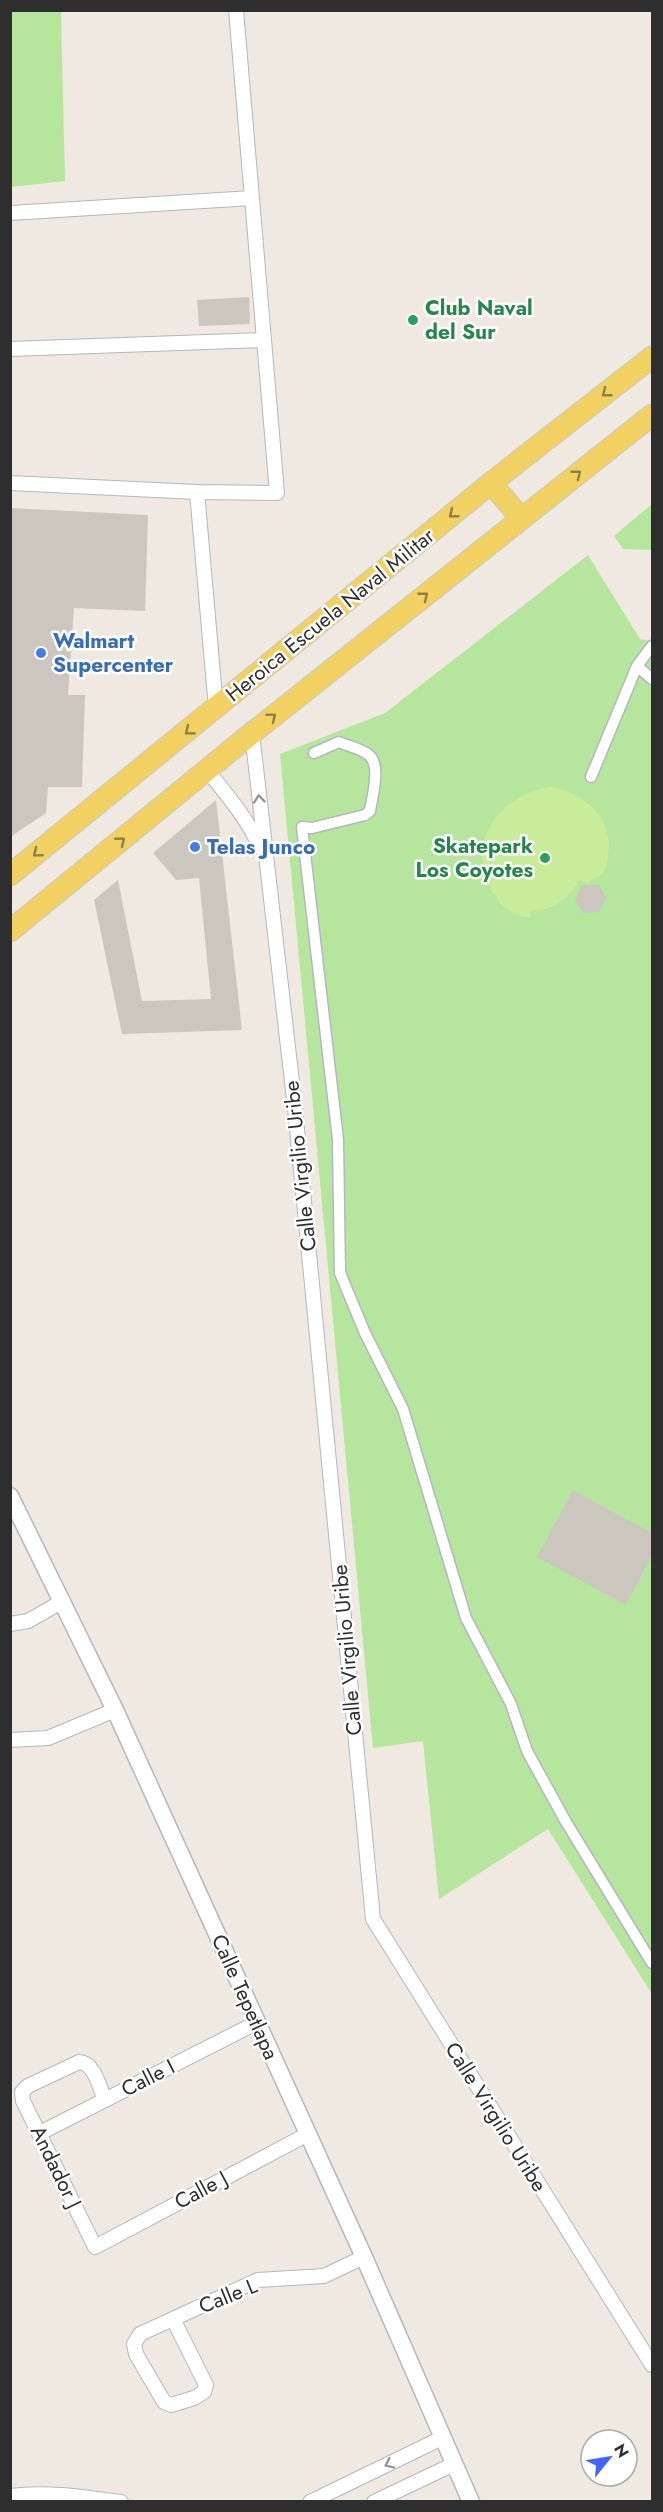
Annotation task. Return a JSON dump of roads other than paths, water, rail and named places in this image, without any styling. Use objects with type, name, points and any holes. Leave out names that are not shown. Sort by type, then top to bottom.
[{"type":"main road","name":"Heroica Escuela Naval Militar","points":[[10,875],[491,483],[652,357]]},
{"type":"main road","name":"Heroica Escuela Naval Militar","points":[[10,931],[252,733],[652,415]]},
{"type":"main road","points":[[491,483],[521,518]]},
{"type":"street","points":[[10,483],[197,492],[277,493],[236,10]]},
{"type":"street","points":[[10,213],[252,198]]},
{"type":"street","points":[[10,349],[264,340]]},
{"type":"street","points":[[197,492],[216,708]]},
{"type":"street","points":[[591,777],[637,666],[652,646]]},
{"type":"street","points":[[637,666],[652,679]]},
{"type":"street","name":"Calle Virgilio Uribe","points":[[252,733],[295,1108],[373,1919],[652,2365]]},
{"type":"street","points":[[314,753],[339,742],[368,753],[373,759],[375,769],[370,811],[365,815],[312,828],[302,827],[338,1140],[340,1273],[365,1333],[403,1409],[466,1618],[511,1704],[526,1751],[566,1822],[652,1963]]},
{"type":"street","name":"Calle Virgilio Uribe","points":[[207,770],[246,821],[265,858]]},
{"type":"street","name":"Calle Tepetlapa","points":[[10,1496],[115,1710],[364,2257],[471,2502]]},
{"type":"street","points":[[10,1624],[28,1621],[63,1601]]},
{"type":"street","points":[[10,1740],[48,1738],[115,1710]]},
{"type":"street","name":"Calle I","points":[[40,2133],[256,2023]]},
{"type":"street","name":"Andador J","points":[[95,2247],[23,2101],[22,2092],[28,2086],[79,2062],[91,2067],[105,2100]]},
{"type":"street","name":"Calle J","points":[[95,2247],[308,2134]]},
{"type":"street","name":"Calle L","points":[[173,2319],[206,2385],[204,2392],[194,2398],[171,2405],[164,2402],[136,2354],[134,2344],[140,2334],[258,2280],[324,2276],[364,2257]]},
{"type":"street","points":[[310,2502],[442,2438]]},
{"type":"street","points":[[374,2502],[454,2464]]},
{"type":"street","points":[[10,2496],[50,2493],[121,2502]]},
{"type":"place","name":"Club Naval del Sur","points":[[413,320]]},
{"type":"place","name":"Walmart Supercenter","points":[[41,653]]},
{"type":"place","name":"Telas Junco","points":[[195,847]]},
{"type":"place","name":"Skatepark Los Coyotes","points":[[545,858]]}]
